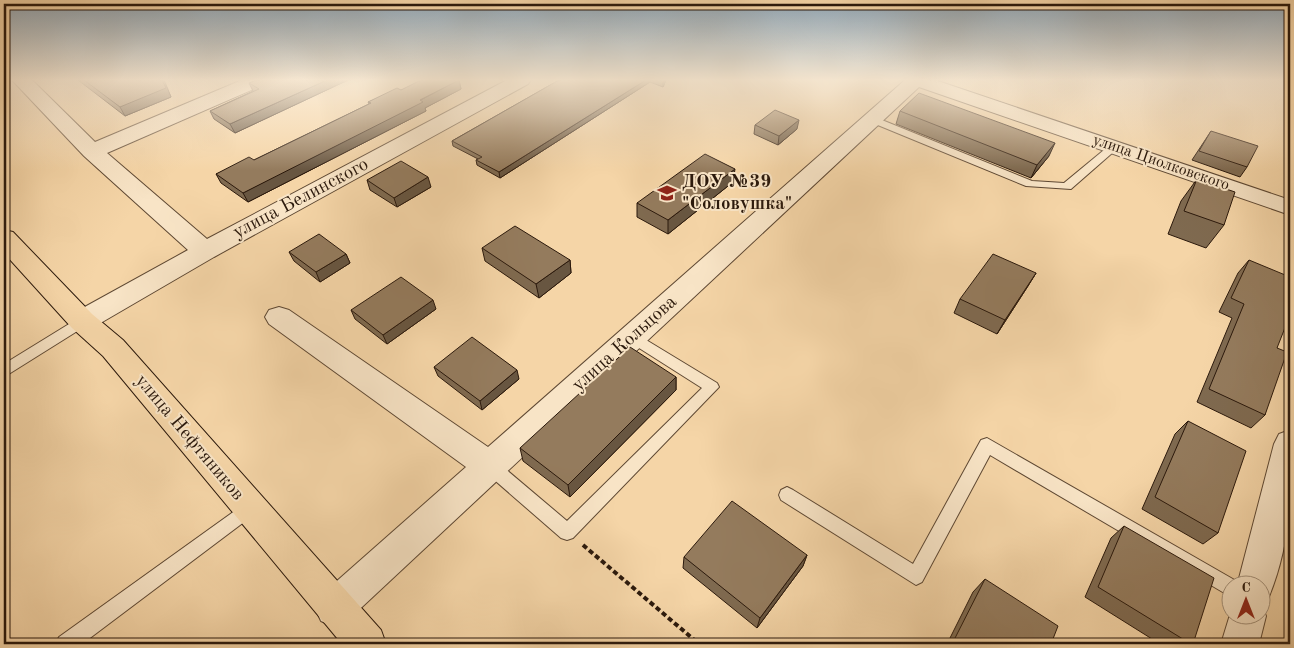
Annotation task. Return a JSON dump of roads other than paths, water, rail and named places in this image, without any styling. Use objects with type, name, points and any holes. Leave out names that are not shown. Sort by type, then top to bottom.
[{"type":"main road","name":"улица Нефтяников","points":[[4,238],[82,321],[113,348],[334,608],[367,644]]},
{"type":"street","points":[[52,110],[92,151],[205,251]]},
{"type":"street","points":[[92,151],[187,110]]},
{"type":"street","name":"улица Белинского","points":[[82,321],[205,251],[465,110]]},
{"type":"street","name":"улица Кольцова","points":[[334,608],[882,110]]},
{"type":"street","name":"улица Циолковского","points":[[1005,110],[1290,208]]},
{"type":"street","points":[[279,317],[490,466]]},
{"type":"street","points":[[1257,576],[1290,444]]},
{"type":"street","points":[[1240,644],[1244,626]]},
{"type":"lane","points":[[872,119],[1030,184],[1049,187],[1067,187],[1114,147]]},
{"type":"lane","points":[[4,371],[82,321]]},
{"type":"lane","points":[[490,466],[567,532],[712,387],[633,337]]},
{"type":"lane","points":[[787,495],[916,576],[988,444],[1222,582]]},
{"type":"lane","points":[[66,644],[250,508]]},
{"type":"place","name":"ДОУ №39 \"Соловушка\"","points":[[667,193]]}]
